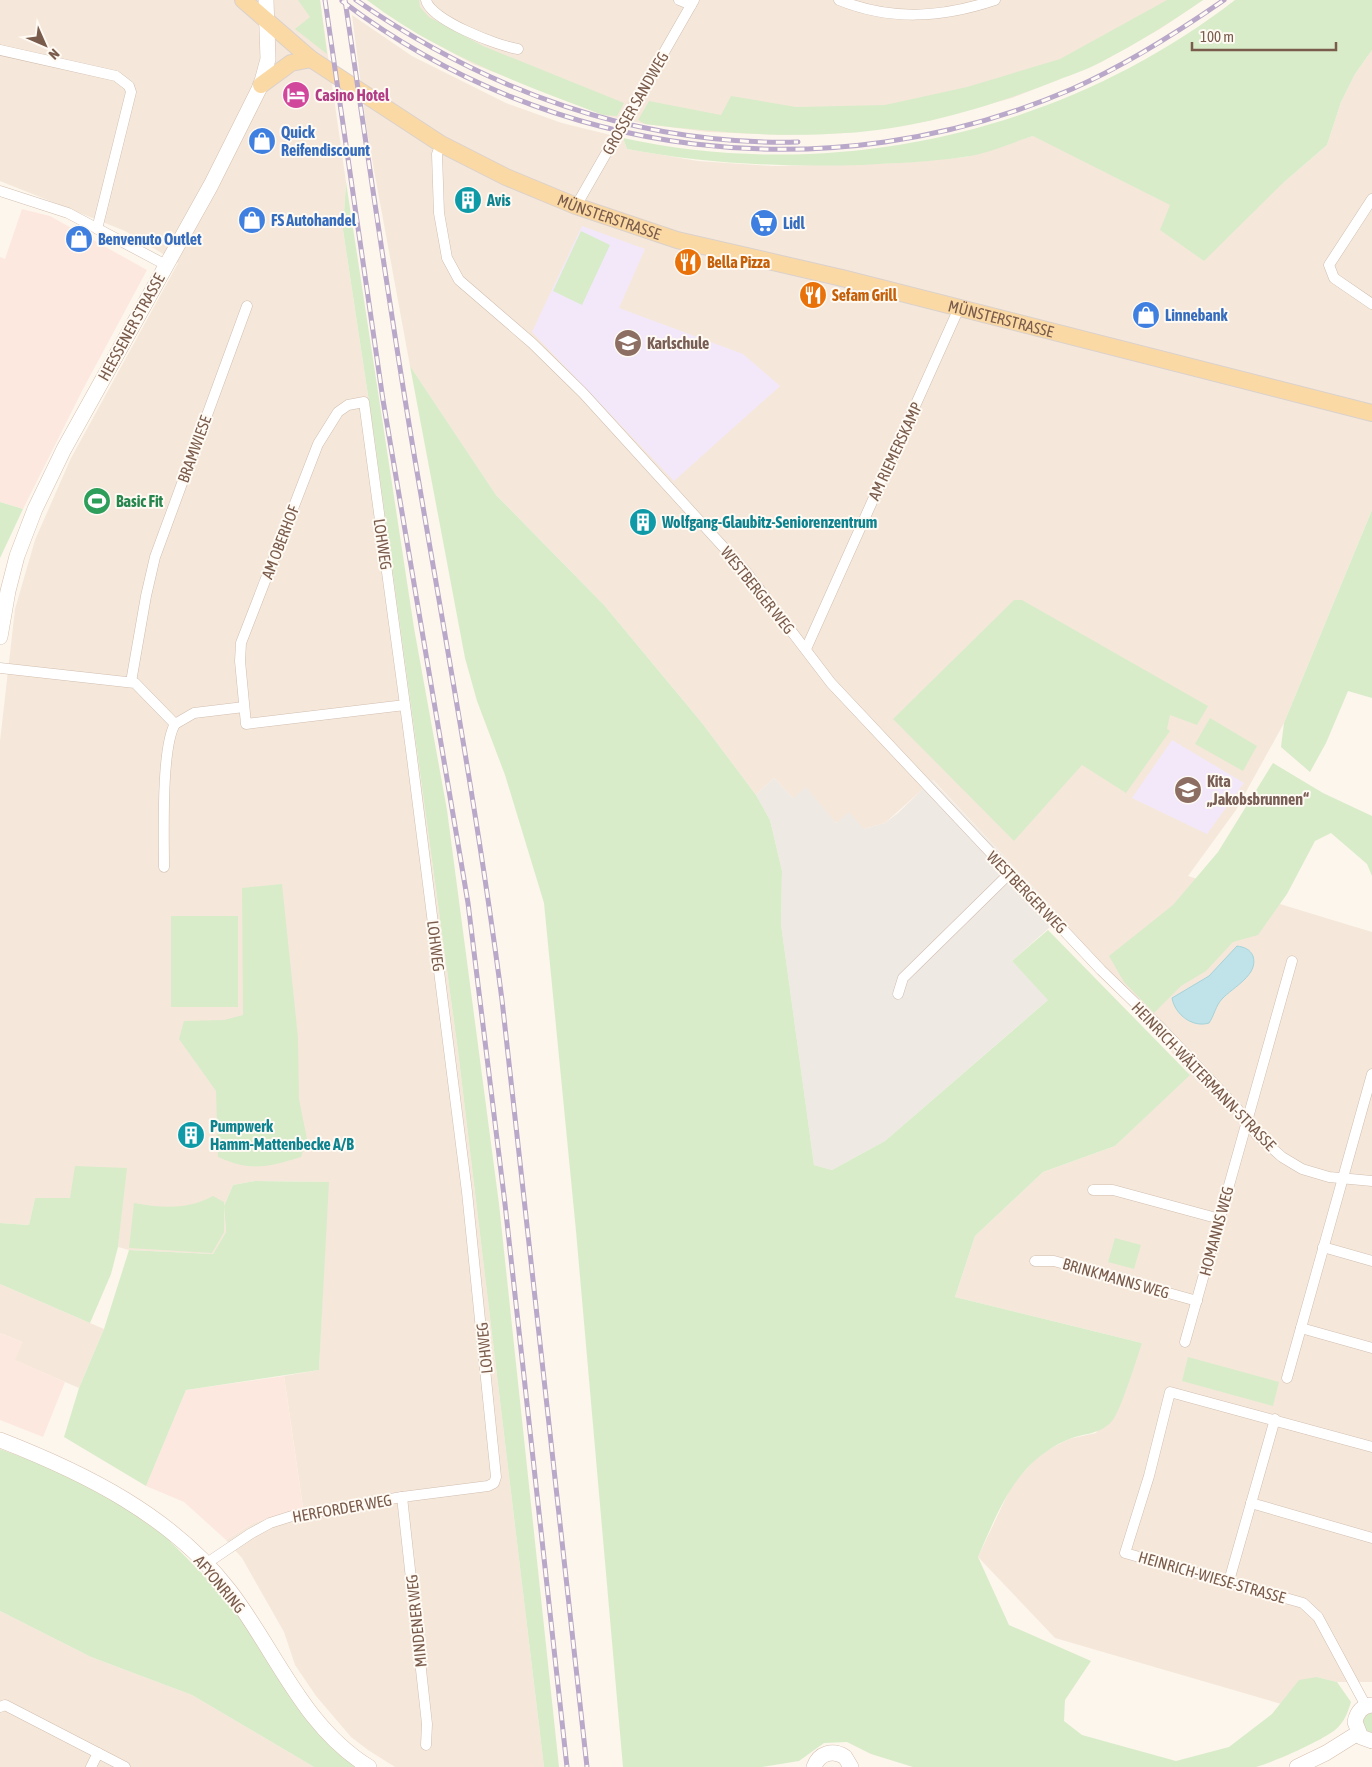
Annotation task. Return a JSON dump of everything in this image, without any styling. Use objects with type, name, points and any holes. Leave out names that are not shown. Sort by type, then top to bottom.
[{"type":"main road","name":"MÜNSTERSTRASSE","points":[[243,0],[267,23],[311,59],[441,144],[506,178],[576,206],[677,240],[842,278],[1372,413]]},
{"type":"main road","name":"HEESSENER STRASSE","points":[[0,637],[8,591],[35,509],[68,441],[211,185],[260,85],[268,59],[266,0]]},
{"type":"main road","points":[[260,85],[291,63],[311,59]]},
{"type":"main road","name":"AFYONRING","points":[[0,1440],[42,1456],[103,1486],[146,1514],[207,1563],[230,1591],[300,1699],[319,1724],[339,1744],[369,1767]]},
{"type":"main road","points":[[1369,1705],[1356,1717],[1355,1728],[1365,1740],[1372,1742]]},
{"type":"main road","points":[[1297,1767],[1326,1753],[1358,1733]]},
{"type":"main road","points":[[814,1767],[821,1756],[831,1752],[845,1757],[852,1767]]},
{"type":"street","points":[[426,0],[427,5],[434,13],[474,34],[505,47],[518,49]]},
{"type":"street","points":[[679,0],[692,3]]},
{"type":"street","points":[[838,0],[872,12],[914,16],[951,12],[995,0]]},
{"type":"street","name":"GROSSER SANDWEG","points":[[576,206],[692,3]]},
{"type":"street","points":[[0,50],[116,76],[129,86],[131,92],[97,229]]},
{"type":"street","name":"WESTBERGER WEG","points":[[441,144],[437,154],[440,213],[447,258],[459,280],[532,343],[583,393],[747,573],[806,649],[830,684],[1122,992]]},
{"type":"street","points":[[0,191],[68,214],[166,265]]},
{"type":"street","points":[[1372,199],[1329,265],[1334,278],[1372,304]]},
{"type":"street","name":"BRAMWIESE","points":[[131,682],[146,596],[156,558],[248,306]]},
{"type":"street","name":"AM RIEMERSKAMP","points":[[806,649],[959,308]]},
{"type":"street","name":"LOHWEG","points":[[364,402],[467,1192],[496,1470],[494,1483],[488,1486]]},
{"type":"street","name":"AM OBERHOF","points":[[364,402],[348,405],[338,412],[318,444],[241,643],[240,661],[246,724],[405,705]]},
{"type":"street","points":[[0,668],[131,682],[139,686],[175,724]]},
{"type":"street","points":[[164,867],[166,756],[169,738],[175,724],[194,713],[244,707]]},
{"type":"street","points":[[898,994],[902,978],[1010,874]]},
{"type":"street","name":"HOMANNS WEG","points":[[1186,1342],[1292,961]]},
{"type":"street","name":"HEINRICH-WÄLTERMANN-STRASSE","points":[[1122,992],[1236,1106],[1251,1129],[1272,1149],[1297,1166],[1318,1174],[1372,1182]]},
{"type":"street","points":[[1287,1378],[1372,1074]]},
{"type":"street","points":[[1093,1190],[1113,1190],[1220,1219]]},
{"type":"street","points":[[1323,1247],[1372,1261]]},
{"type":"street","name":"BRINKMANNS WEG","points":[[1034,1261],[1054,1260],[1197,1301]]},
{"type":"street","points":[[1300,1328],[1372,1348]]},
{"type":"street","name":"HEINRICH-WIESE-STRASSE","points":[[1274,1419],[1170,1392],[1148,1476],[1125,1552],[1303,1603],[1318,1617],[1369,1705]]},
{"type":"street","points":[[1229,1581],[1274,1419],[1372,1447]]},
{"type":"street","name":"HERFORDER WEG","points":[[207,1563],[250,1534],[292,1516],[402,1497],[488,1486]]},
{"type":"street","name":"MINDENER WEG","points":[[402,1497],[427,1724],[426,1745]]},
{"type":"street","points":[[1251,1503],[1372,1538]]},
{"type":"street","points":[[0,1707],[5,1705],[125,1767]]},
{"type":"street","points":[[91,1767],[98,1753]]},
{"type":"shaded area","points":[[0,0],[320,0],[346,182],[343,230],[374,435],[458,1051],[544,1767],[395,1767],[368,1750],[351,1737],[316,1696],[295,1665],[284,1632],[242,1558],[226,1540],[253,1523],[303,1508],[284,1376],[319,1370],[328,1182],[255,1181],[233,1185],[224,1206],[226,1232],[213,1254],[129,1250],[118,1247],[126,1168],[70,1198],[35,1198],[29,1225],[0,1223],[0,741],[15,609],[35,540],[71,458],[178,263],[125,231],[0,181]]},
{"type":"shaded area","points":[[367,0],[1203,0],[1160,29],[1101,62],[1012,98],[928,121],[847,133],[781,135],[708,132],[645,124],[603,115],[473,64],[418,34]]},
{"type":"shaded area","points":[[352,15],[412,56],[506,103],[562,123],[623,138],[627,149],[698,161],[773,166],[898,163],[966,157],[1033,136],[1283,183],[1327,145],[1341,102],[1355,74],[1372,50],[1372,510],[1284,723],[1236,810],[1188,876],[1372,932],[1372,1682],[1337,1682],[1317,1677],[1287,1696],[1281,1704],[1055,1638],[978,1557],[1012,1485],[1040,1454],[1069,1439],[1096,1433],[1142,1343],[955,1297],[975,1236],[1043,1172],[1115,1146],[1190,1074],[1101,970],[1061,917],[933,780],[885,823],[864,829],[837,823],[793,798],[774,778],[756,795],[702,723],[604,605],[496,495],[410,366],[367,132]]},
{"type":"shaded area","points":[[22,209],[50,216],[147,270],[83,389],[23,509],[0,502],[0,257],[5,259]]},
{"type":"shaded area","name":"Karlschule","points":[[582,226],[645,249],[619,308],[743,354],[780,386],[674,481],[532,332]]},
{"type":"shaded area","name":"Kita „Jakobsbrunnen“","points":[[1172,740],[1244,783],[1207,834],[1132,798]]},
{"type":"shaded area","points":[[774,778],[793,798],[806,787],[836,823],[849,812],[864,829],[885,823],[932,780],[1061,917],[1012,961],[1049,999],[885,1141],[832,1170],[814,1165],[781,924],[782,871],[770,820],[756,795]]},
{"type":"shaded area","points":[[0,1284],[104,1329],[79,1388],[14,1360],[22,1342],[0,1333]]},
{"type":"shaded area","points":[[0,1333],[22,1342],[15,1360],[65,1382],[43,1437],[0,1420]]},
{"type":"shaded area","points":[[284,1376],[303,1508],[253,1523],[226,1540],[184,1502],[146,1486],[186,1390]]},
{"type":"shaded area","points":[[0,1611],[91,1657],[192,1695],[314,1767],[0,1767]]},
{"type":"green space","points":[[298,0],[320,0],[327,54],[295,29],[310,17]]},
{"type":"green space","points":[[367,0],[419,0],[420,7],[429,17],[483,46],[624,103],[617,116],[603,115],[542,92],[451,52],[394,19]]},
{"type":"green space","points":[[1167,0],[1203,0],[1142,40],[1092,66],[1033,90],[953,115],[872,131],[795,135],[695,129],[645,124],[638,120],[649,101],[721,115],[731,96],[796,107],[885,105],[967,87],[1060,59]]},
{"type":"green space","points":[[1235,0],[1372,0],[1372,50],[1355,74],[1341,102],[1327,145],[1283,183],[1204,261],[1160,230],[1170,205],[1033,136],[973,156],[913,162],[832,166],[773,165],[685,158],[627,149],[623,138],[703,151],[784,155],[864,150],[944,136],[1022,114],[1097,84],[1168,46]]},
{"type":"green space","points":[[346,182],[414,628],[447,810],[499,1204],[559,1767],[544,1767],[458,1051],[374,435],[343,230]]},
{"type":"green space","points":[[581,231],[610,245],[582,305],[553,291]]},
{"type":"green space","points":[[410,366],[496,495],[604,605],[702,723],[756,795],[770,820],[782,871],[781,924],[814,1165],[832,1170],[885,1141],[1048,1000],[1012,961],[1048,930],[1190,1075],[1115,1146],[1043,1172],[975,1236],[955,1297],[1142,1343],[1124,1397],[1112,1421],[1102,1429],[1067,1440],[1049,1449],[1022,1474],[1002,1505],[978,1557],[1009,1625],[1091,1661],[1065,1700],[1064,1721],[1082,1735],[1176,1761],[1229,1747],[1272,1714],[1299,1680],[1317,1677],[1337,1682],[1351,1702],[1341,1724],[1328,1735],[1297,1751],[1256,1767],[913,1767],[871,1754],[847,1742],[824,1743],[799,1761],[762,1767],[623,1767],[576,1231],[544,903],[505,775],[477,701],[465,658]]},
{"type":"green space","points":[[0,502],[23,509],[0,558]]},
{"type":"green space","points":[[1372,510],[1372,698],[1348,691],[1326,743],[1310,772],[1281,747],[1284,723]]},
{"type":"green space","points":[[1014,600],[1022,600],[1208,706],[1197,725],[1170,715],[1167,729],[1170,731],[1126,793],[1082,765],[1014,841],[893,719]]},
{"type":"green space","points":[[1210,718],[1257,746],[1243,771],[1195,744]]},
{"type":"green space","points":[[1273,763],[1323,793],[1372,816],[1372,876],[1367,864],[1331,833],[1315,841],[1287,894],[1258,935],[1233,942],[1206,971],[1181,986],[1154,1013],[1124,982],[1109,956],[1173,905],[1218,852]]},
{"type":"green space","points":[[282,884],[298,1037],[299,1099],[307,1139],[301,1157],[269,1165],[240,1165],[218,1157],[216,1091],[179,1039],[184,1021],[224,1020],[243,1015],[242,888]]},
{"type":"green space","points":[[171,916],[238,916],[238,1007],[171,1007]]},
{"type":"green space","points":[[75,1166],[127,1168],[118,1247],[111,1274],[90,1323],[0,1284],[0,1223],[29,1225],[35,1198],[70,1198]]},
{"type":"green space","points":[[255,1181],[329,1182],[319,1370],[186,1390],[146,1486],[64,1437],[79,1388],[104,1329],[129,1250],[213,1254],[226,1232],[224,1206],[233,1185]]},
{"type":"green space","points":[[213,1196],[224,1202],[224,1232],[212,1253],[129,1248],[134,1203],[174,1207],[194,1204]]},
{"type":"green space","points":[[1115,1238],[1141,1245],[1134,1269],[1108,1262]]},
{"type":"green space","points":[[1188,1357],[1279,1382],[1273,1406],[1182,1381]]},
{"type":"green space","points":[[0,1449],[62,1472],[107,1493],[167,1538],[226,1598],[356,1767],[314,1767],[192,1695],[91,1657],[0,1611]]},
{"type":"green space","points":[[1372,1712],[1372,1734],[1366,1732],[1362,1721],[1366,1714]]},
{"type":"water","points":[[1237,946],[1246,949],[1253,956],[1254,963],[1249,975],[1220,1001],[1209,1023],[1197,1024],[1186,1019],[1177,1010],[1172,998],[1209,976]]},
{"type":"railway","points":[[325,0],[383,400],[468,903],[505,1204],[567,1767]]},
{"type":"railway","points":[[345,0],[395,336],[493,931],[587,1767]]},
{"type":"railway","points":[[356,0],[406,32],[458,61],[511,86],[566,107],[622,123],[680,134],[738,141],[798,142]]},
{"type":"railway","points":[[342,1],[424,55],[510,97],[601,126],[695,144],[790,149],[885,142],[979,122],[1092,80],[1150,48],[1224,0]]},
{"type":"place","name":"Casino Hotel","points":[[296,95]]},
{"type":"place","name":"Quick Reifendiscount","points":[[262,141]]},
{"type":"place","name":"Avis","points":[[468,200]]},
{"type":"place","name":"FS Autohandel","points":[[252,220]]},
{"type":"place","name":"Lidl","points":[[764,223]]},
{"type":"place","name":"Benvenuto Outlet","points":[[79,239]]},
{"type":"place","name":"Bella Pizza","points":[[688,262]]},
{"type":"place","name":"Sefam Grill","points":[[813,295]]},
{"type":"place","name":"Linnebank","points":[[1146,315]]},
{"type":"place","name":"Karlschule","points":[[628,343]]},
{"type":"place","name":"Basic Fit","points":[[97,501]]},
{"type":"place","name":"Wolfgang-Glaubitz-Seniorenzentrum","points":[[643,522]]},
{"type":"place","name":"Kita „Jakobsbrunnen“","points":[[1188,790]]},
{"type":"place","name":"Pumpwerk Hamm-Mattenbecke A/B","points":[[191,1135]]}]
